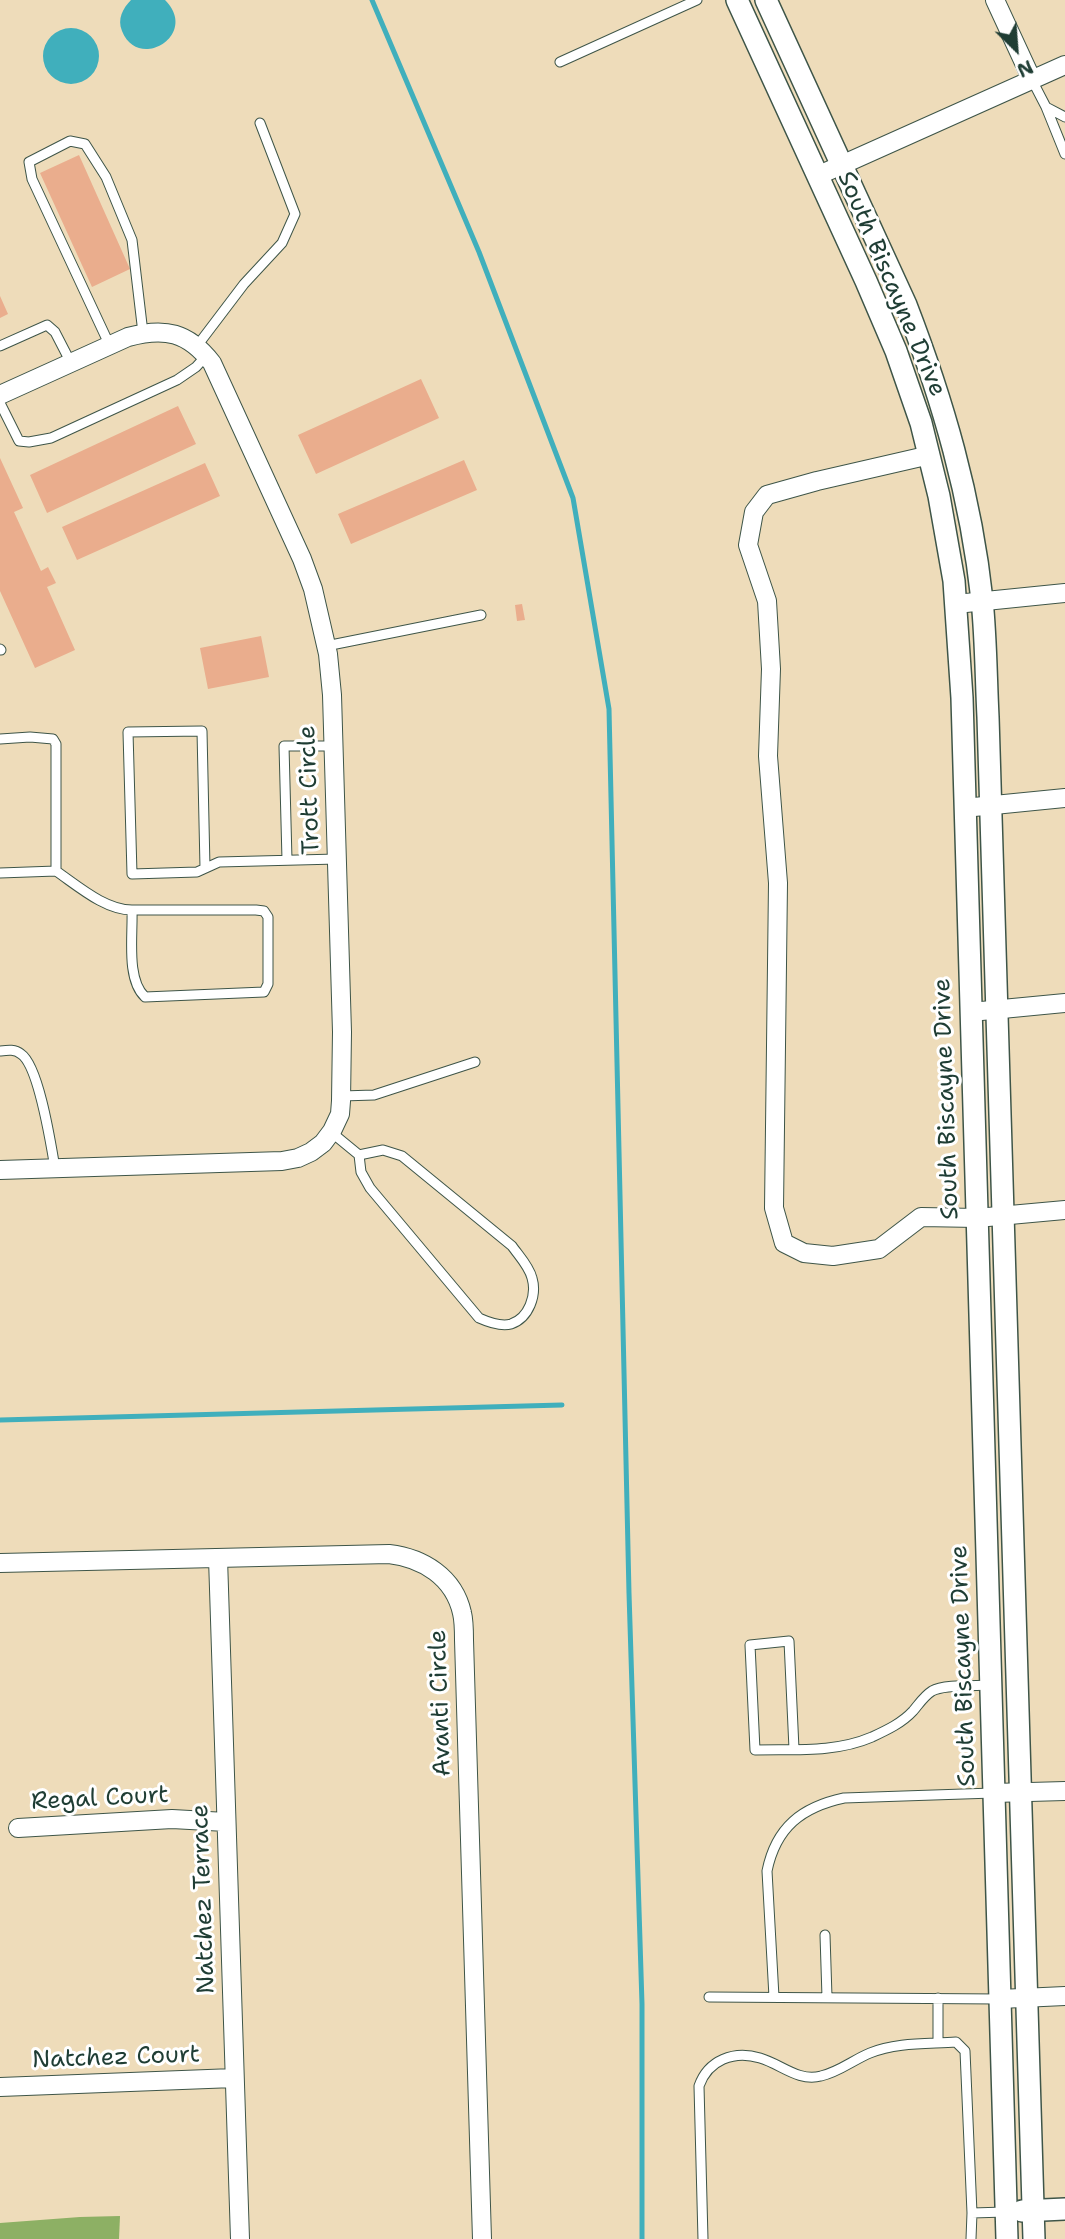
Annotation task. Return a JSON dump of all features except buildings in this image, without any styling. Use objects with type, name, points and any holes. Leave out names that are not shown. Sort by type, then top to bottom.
[{"type":"street","name":"South Biscayne Drive","points":[[737,0],[896,351],[930,455],[956,604],[971,1012],[1007,2239]]},
{"type":"street","name":"South Biscayne Drive","points":[[766,0],[906,305],[941,404],[965,493],[982,601],[991,805],[1034,2239]]},
{"type":"street","points":[[995,0],[1032,80]]},
{"type":"street","points":[[817,176],[1065,65]]},
{"type":"street","points":[[0,396],[143,333],[170,333],[188,340],[202,351]]},
{"type":"street","name":"Trott Circle","points":[[202,351],[212,363],[302,559],[320,616],[326,646],[334,746],[341,1096],[340,1114],[331,1132]]},
{"type":"street","points":[[930,455],[767,495],[754,512],[748,545],[767,601],[772,668],[768,756],[778,883],[774,1208],[784,1243],[804,1253],[833,1256],[879,1249],[921,1217],[977,1218],[1065,1210]]},
{"type":"street","points":[[956,604],[1065,593]]},
{"type":"street","points":[[964,808],[1065,798]]},
{"type":"street","points":[[971,1012],[1065,1003]]},
{"type":"street","points":[[0,1170],[282,1161],[311,1152],[323,1143],[331,1132]]},
{"type":"street","name":"Avanti Circle","points":[[0,1563],[389,1554],[405,1556],[431,1567],[446,1581],[462,1612],[464,1640],[482,2239]]},
{"type":"street","name":"Natchez Terrace","points":[[218,1558],[240,2239]]},
{"type":"street","points":[[994,1793],[1065,1791]]},
{"type":"street","name":"Regal Court","points":[[18,1828],[172,1819],[226,1822]]},
{"type":"street","points":[[1000,1999],[1065,1996]]},
{"type":"street","name":"Natchez Court","points":[[0,2087],[234,2078]]},
{"type":"street","points":[[1006,2211],[1065,2209]]},
{"type":"lane","points":[[560,62],[697,0]]},
{"type":"lane","points":[[1032,80],[1065,154]]},
{"type":"lane","points":[[1046,107],[1065,117]]},
{"type":"lane","points":[[0,403],[19,441],[30,442],[51,438],[177,380],[196,367],[202,351],[244,284],[282,243],[295,214],[260,123]]},
{"type":"lane","points":[[110,346],[32,179],[29,162],[69,141],[85,144],[106,177],[132,240],[143,333]]},
{"type":"lane","points":[[0,346],[47,325],[55,331],[71,363]]},
{"type":"lane","points":[[326,646],[481,615]]},
{"type":"lane","points":[[205,868],[202,731],[128,732],[132,874],[197,872],[219,862],[337,859]]},
{"type":"lane","points":[[0,738],[53,739],[56,744],[56,872]]},
{"type":"lane","points":[[287,860],[285,746],[334,746]]},
{"type":"lane","points":[[0,873],[56,872],[93,896],[124,910],[132,910],[264,911],[268,918],[268,984],[264,992],[145,997],[133,977],[132,910]]},
{"type":"lane","points":[[0,1051],[15,1050],[24,1055],[33,1074],[48,1125],[55,1168]]},
{"type":"lane","points":[[341,1096],[374,1095],[475,1062]]},
{"type":"lane","points":[[331,1132],[359,1155],[360,1172],[370,1188],[479,1318],[494,1324],[511,1324],[526,1313],[534,1298],[533,1280],[526,1264],[512,1246],[402,1156],[383,1150],[359,1155]]},
{"type":"lane","points":[[794,1749],[789,1642],[750,1645],[755,1750],[794,1749],[842,1747],[894,1727],[933,1690],[991,1685]]},
{"type":"lane","points":[[774,1997],[766,1871],[774,1848],[790,1824],[805,1811],[824,1802],[844,1798],[994,1793]]},
{"type":"lane","points":[[825,1935],[827,1997]]},
{"type":"lane","points":[[709,1997],[1000,1999]]},
{"type":"lane","points":[[938,1998],[938,2043]]},
{"type":"lane","points":[[703,2239],[699,2086],[703,2074],[715,2063],[742,2055],[761,2058],[794,2074],[819,2077],[871,2052],[892,2047],[956,2042],[965,2051],[971,2239]]},
{"type":"lane","points":[[972,2213],[1006,2211]]},
{"type":"green space","points":[[120,2216],[119,2239],[0,2239],[0,2223]]},
{"type":"water","points":[[131,0],[165,0],[174,13],[175,25],[171,36],[163,44],[140,48],[130,43],[120,22],[123,10]]},
{"type":"water","points":[[71,28],[86,33],[94,41],[99,56],[94,71],[86,79],[71,84],[56,79],[48,71],[43,56],[48,41],[56,33]]},
{"type":"waterway","points":[[372,0],[479,252],[573,498],[609,709],[629,1593],[642,2004],[642,2239]]},
{"type":"waterway","points":[[0,1420],[562,1405]]}]
